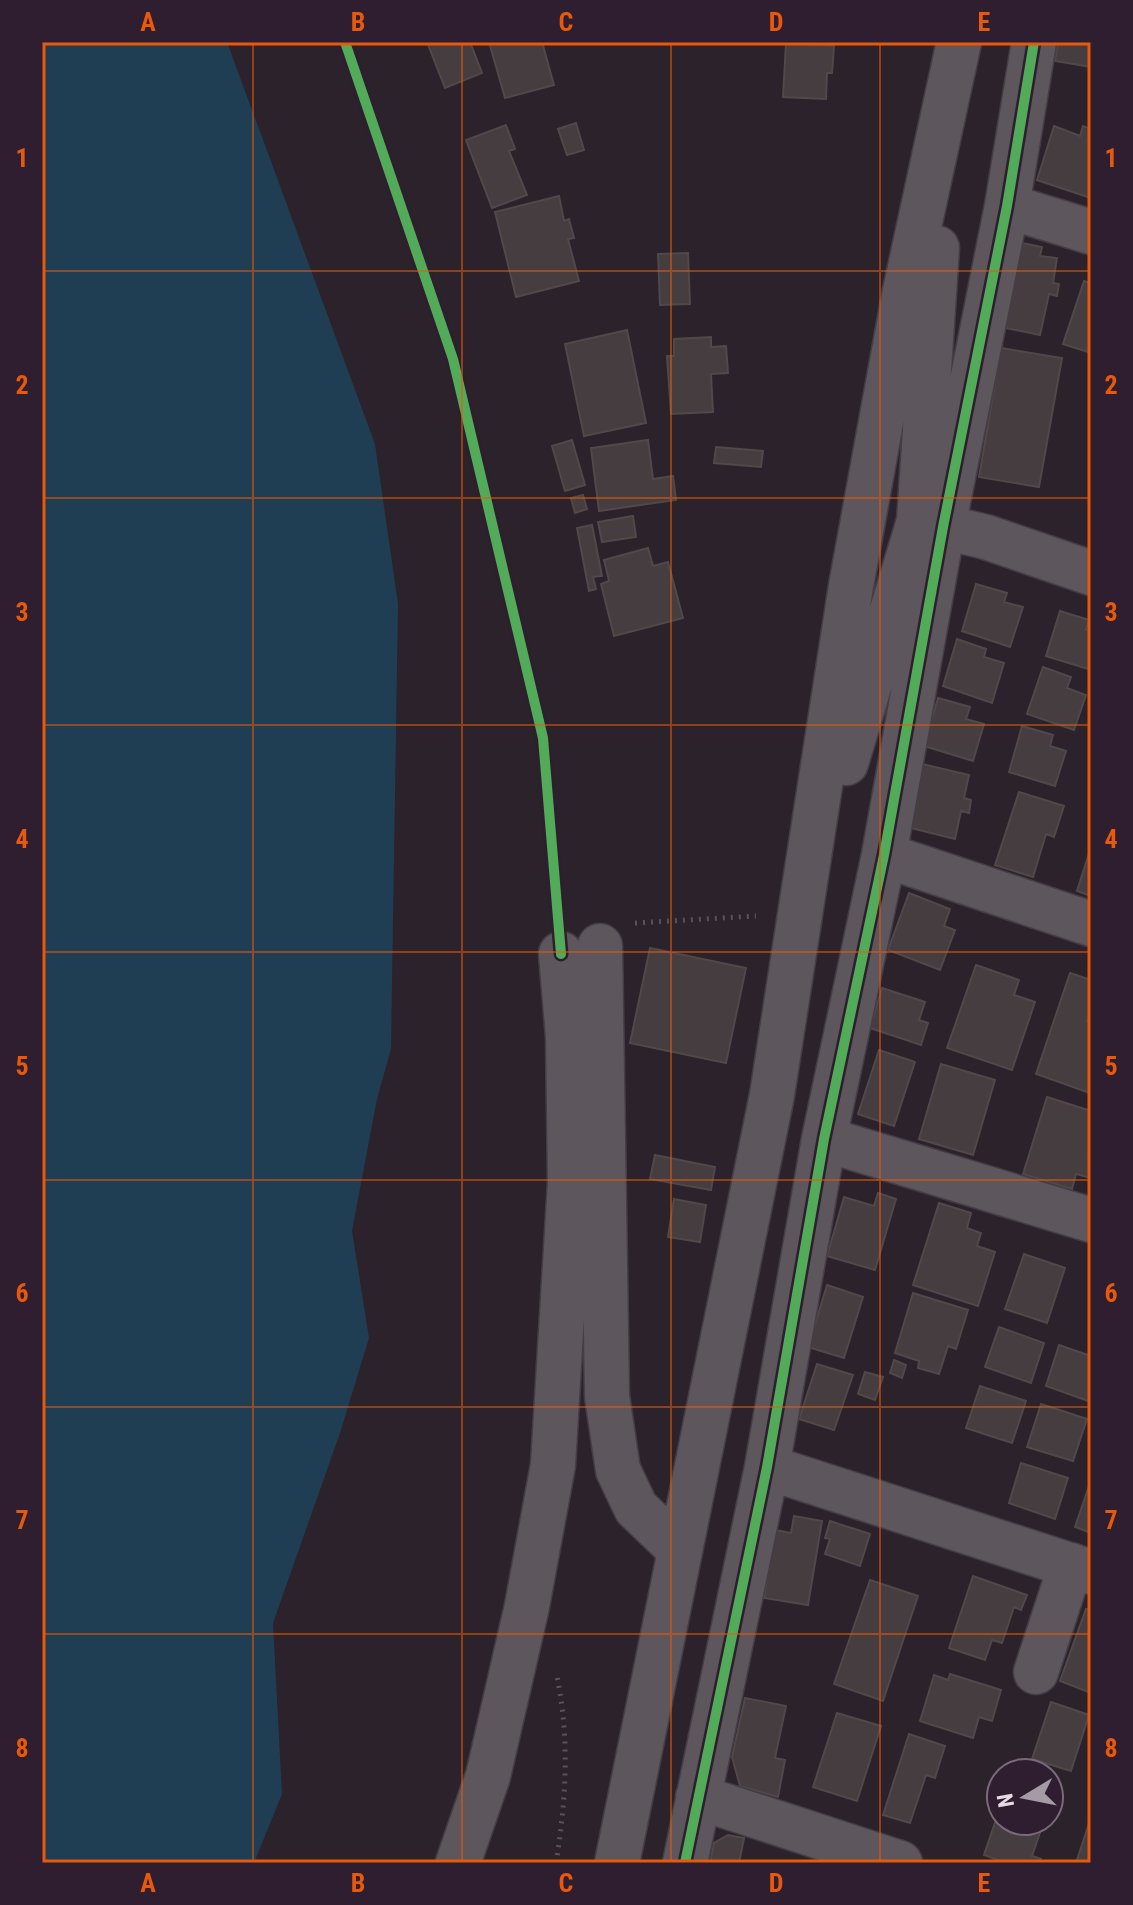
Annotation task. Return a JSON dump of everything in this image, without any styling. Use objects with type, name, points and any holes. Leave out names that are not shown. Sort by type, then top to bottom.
[{"type":"street","points":[[617,1863],[772,1095],[853,571],[905,291],[959,42]]},
{"type":"street","points":[[685,1863],[767,1467],[824,1139],[884,855],[931,524],[1007,206],[1034,42]]},
{"type":"street","points":[[1007,206],[1091,232]]},
{"type":"street","points":[[818,796],[835,799],[931,524],[938,239],[919,231]]},
{"type":"street","points":[[931,524],[986,537],[1091,573]]},
{"type":"street","points":[[884,855],[1091,924]]},
{"type":"street","points":[[581,950],[607,1396],[618,1470],[636,1508],[679,1549]]},
{"type":"street","points":[[458,1863],[488,1776],[527,1606],[553,1465],[570,1182],[568,1037],[581,950]]},
{"type":"street","points":[[824,1139],[1091,1220]]},
{"type":"street","points":[[767,1467],[1081,1568],[1036,1672]]},
{"type":"street","points":[[698,1797],[900,1863]]},
{"type":"path","points":[[581,950],[619,938],[624,923],[738,918],[761,914]]},
{"type":"path","points":[[554,1666],[567,1742],[563,1818],[556,1863]]},
{"type":"water","points":[[42,42],[227,42],[375,444],[398,604],[391,1049],[377,1099],[352,1231],[369,1338],[340,1433],[273,1623],[282,1794],[254,1863],[42,1863]]},
{"type":"building","points":[[427,42],[470,42],[482,73],[445,88]]},
{"type":"building","points":[[489,42],[542,42],[554,85],[505,98]]},
{"type":"building","points":[[1058,42],[1091,42],[1091,67],[1055,61]]},
{"type":"building","points":[[786,43],[834,46],[832,73],[827,73],[826,99],[783,97]]},
{"type":"building","points":[[576,123],[584,150],[567,155],[558,129]]},
{"type":"building","points":[[506,125],[515,149],[509,151],[527,195],[492,208],[466,140]]},
{"type":"building","points":[[1054,126],[1080,136],[1083,126],[1091,129],[1091,198],[1037,180]]},
{"type":"building","points":[[559,196],[564,221],[569,219],[574,238],[568,239],[579,281],[516,297],[495,212]]},
{"type":"building","points":[[1017,242],[1042,247],[1040,256],[1057,258],[1053,283],[1059,284],[1057,296],[1049,294],[1040,335],[1001,327]]},
{"type":"building","points":[[688,253],[690,304],[660,305],[658,254]]},
{"type":"building","points":[[1084,281],[1091,283],[1091,353],[1063,344]]},
{"type":"building","points":[[627,330],[646,423],[584,436],[565,344]]},
{"type":"building","points":[[711,337],[711,347],[726,346],[728,373],[711,374],[713,412],[671,414],[667,356],[674,356],[674,339]]},
{"type":"building","points":[[1001,348],[1062,358],[1039,487],[979,477]]},
{"type":"building","points":[[572,440],[585,485],[565,491],[552,446]]},
{"type":"building","points":[[648,440],[653,479],[673,476],[676,500],[599,511],[591,448]]},
{"type":"building","points":[[716,447],[763,451],[761,467],[714,463]]},
{"type":"building","points":[[583,495],[587,509],[575,513],[571,498]]},
{"type":"building","points":[[633,516],[636,537],[602,542],[598,522]]},
{"type":"building","points":[[592,525],[602,576],[593,577],[596,589],[589,591],[577,528]]},
{"type":"building","points":[[648,548],[653,566],[668,562],[683,618],[614,636],[601,584],[609,581],[604,560]]},
{"type":"building","points":[[976,584],[1007,593],[1004,602],[1023,607],[1010,647],[962,631]]},
{"type":"building","points":[[1060,611],[1089,620],[1086,630],[1091,631],[1091,670],[1046,656]]},
{"type":"building","points":[[957,639],[986,649],[984,657],[1004,663],[992,703],[943,686]]},
{"type":"building","points":[[1043,667],[1071,677],[1067,688],[1086,695],[1074,730],[1027,714]]},
{"type":"building","points":[[938,698],[970,707],[966,719],[984,724],[973,761],[924,746]]},
{"type":"building","points":[[1022,726],[1053,735],[1050,746],[1066,751],[1055,786],[1009,772]]},
{"type":"building","points":[[922,764],[969,775],[964,798],[971,800],[969,813],[961,811],[955,839],[907,827]]},
{"type":"building","points":[[1019,792],[1064,806],[1054,837],[1046,834],[1033,877],[995,865]]},
{"type":"building","points":[[1091,847],[1091,896],[1077,891]]},
{"type":"building","points":[[909,893],[950,909],[944,926],[955,930],[940,970],[888,950]]},
{"type":"building","points":[[650,948],[746,968],[726,1063],[630,1043]]},
{"type":"building","points":[[976,965],[1019,980],[1014,995],[1035,1002],[1012,1070],[947,1048]]},
{"type":"building","points":[[1070,973],[1091,980],[1091,1010],[1087,1021],[1091,1023],[1090,1093],[1036,1074]]},
{"type":"building","points":[[882,988],[925,1002],[919,1020],[928,1023],[921,1045],[870,1028]]},
{"type":"building","points":[[879,1050],[915,1062],[894,1126],[858,1114]]},
{"type":"building","points":[[941,1064],[995,1080],[973,1155],[919,1139]]},
{"type":"building","points":[[1047,1097],[1091,1111],[1088,1158],[1091,1159],[1091,1178],[1076,1174],[1072,1189],[1023,1174]]},
{"type":"building","points":[[655,1155],[715,1167],[711,1190],[650,1179]]},
{"type":"building","points":[[878,1193],[896,1199],[875,1270],[827,1256],[844,1197],[874,1206]]},
{"type":"building","points":[[674,1199],[706,1205],[700,1242],[668,1237]]},
{"type":"building","points":[[939,1203],[971,1213],[967,1228],[981,1233],[977,1246],[995,1252],[978,1306],[913,1285]]},
{"type":"building","points":[[1024,1254],[1065,1268],[1047,1323],[1005,1309]]},
{"type":"building","points":[[827,1285],[863,1297],[844,1358],[808,1347]]},
{"type":"building","points":[[913,1293],[968,1310],[956,1349],[948,1346],[939,1374],[918,1368],[919,1361],[895,1353]]},
{"type":"building","points":[[999,1327],[1044,1343],[1031,1383],[985,1367]]},
{"type":"building","points":[[1059,1345],[1091,1356],[1091,1402],[1046,1386]]},
{"type":"building","points":[[894,1360],[906,1365],[902,1378],[890,1373]]},
{"type":"building","points":[[817,1364],[853,1375],[834,1430],[799,1419]]},
{"type":"building","points":[[865,1372],[883,1377],[875,1400],[858,1394]]},
{"type":"building","points":[[980,1386],[1026,1401],[1012,1443],[966,1428]]},
{"type":"building","points":[[1041,1404],[1087,1419],[1073,1461],[1027,1447]]},
{"type":"building","points":[[1021,1463],[1068,1478],[1055,1519],[1009,1503]]},
{"type":"building","points":[[1091,1480],[1091,1533],[1075,1527]]},
{"type":"building","points":[[794,1516],[822,1521],[808,1605],[764,1598],[775,1530],[791,1533]]},
{"type":"building","points":[[830,1521],[870,1534],[860,1566],[825,1554],[830,1539],[825,1538]]},
{"type":"building","points":[[973,1576],[1027,1595],[1021,1610],[1014,1607],[1002,1643],[992,1640],[985,1660],[949,1648]]},
{"type":"building","points":[[870,1580],[918,1596],[883,1701],[834,1684]]},
{"type":"building","points":[[1086,1609],[1091,1610],[1091,1693],[1060,1681]]},
{"type":"building","points":[[950,1674],[1001,1690],[992,1721],[979,1717],[973,1738],[920,1721],[934,1675],[948,1680]]},
{"type":"building","points":[[745,1698],[786,1706],[775,1758],[785,1760],[778,1797],[740,1786],[732,1757]]},
{"type":"building","points":[[1051,1702],[1089,1715],[1071,1771],[1065,1769],[1065,1757],[1033,1757]]},
{"type":"building","points":[[837,1713],[881,1726],[857,1801],[813,1787]]},
{"type":"building","points":[[909,1734],[945,1746],[935,1778],[926,1775],[910,1823],[883,1815]]},
{"type":"building","points":[[1091,1817],[1091,1863],[1076,1863]]},
{"type":"building","points":[[728,1835],[744,1838],[739,1863],[710,1863],[714,1843]]},
{"type":"building","points":[[990,1837],[1039,1837],[1032,1856],[1041,1859],[1040,1863],[1006,1863],[984,1855]]},
{"type":"cycle path","points":[[345,42],[453,359],[543,738],[561,954]]},
{"type":"cycle path","points":[[685,1863],[767,1467],[824,1139],[884,855],[943,527],[1007,206],[1034,42]]}]
